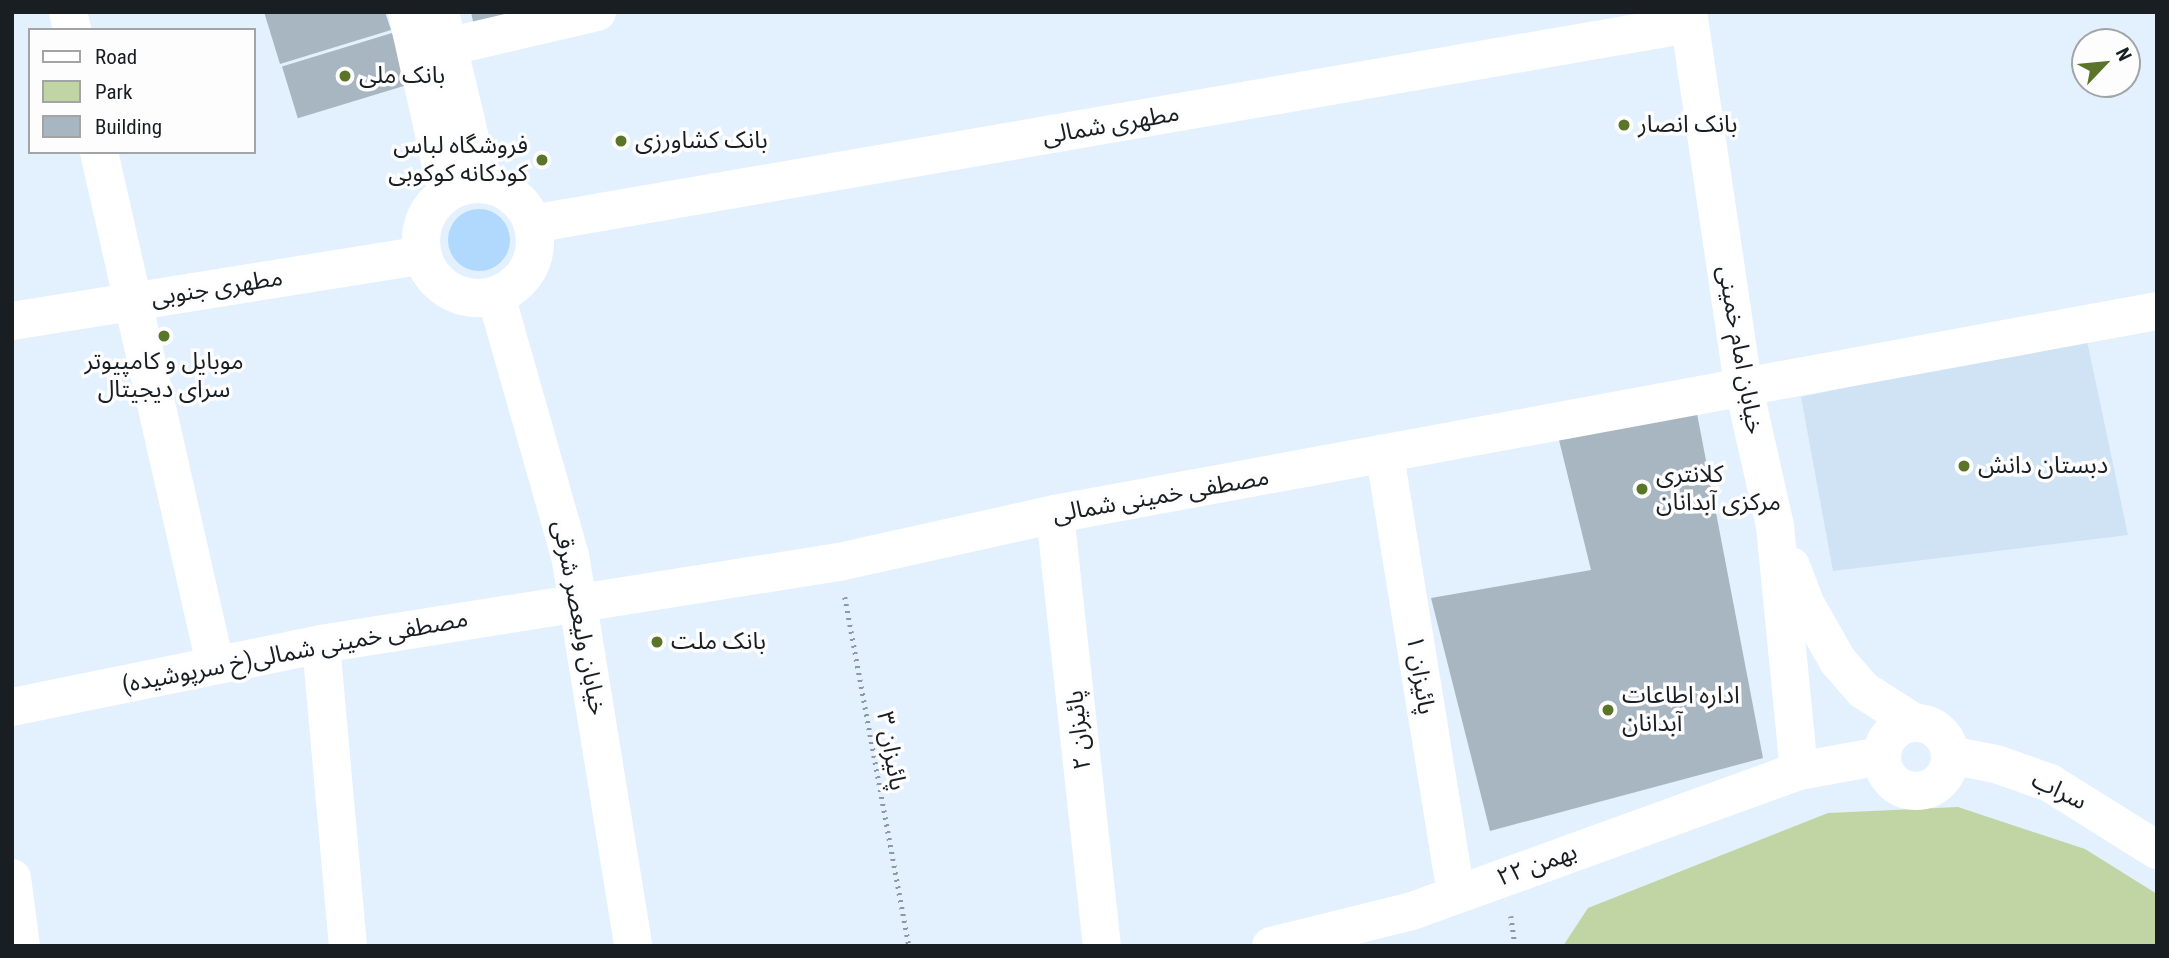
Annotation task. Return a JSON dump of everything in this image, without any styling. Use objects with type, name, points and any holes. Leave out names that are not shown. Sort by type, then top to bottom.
[{"type":"main road","points":[[407,12],[464,189]]},
{"type":"main road","points":[[464,189],[443,30],[597,12]]},
{"type":"main road","name":"مطهری شمالی","points":[[532,225],[1689,18]]},
{"type":"main road","name":"خیابان امام خمینی","points":[[1689,18],[1743,384],[1775,526],[1799,771]]},
{"type":"main road","points":[[99,154],[131,303],[215,664]]},
{"type":"main road","points":[[464,189],[512,196],[532,225],[535,242],[528,267],[511,288],[496,296],[477,299],[450,291],[429,272],[422,255],[424,220],[464,189]]},
{"type":"main road","name":"مطهری جنوبی","points":[[12,321],[422,255]]},
{"type":"main road","name":"خیابان ولیعصر شرقی","points":[[496,296],[570,555],[633,946]]},
{"type":"main road","name":"مصطفی خمینی شمالی","points":[[578,601],[839,562],[1055,514],[1385,456],[1743,384],[2157,311]]},
{"type":"main road","name":"پائیزان ۱","points":[[1385,456],[1456,894]]},
{"type":"main road","name":"پائیزان ۲","points":[[1055,514],[1102,946]]},
{"type":"main road","points":[[1775,526],[1797,587],[1838,661],[1863,690],[1913,722],[1924,723],[1942,734],[1950,755],[1950,766],[1937,784],[1917,791],[1896,785],[1883,767],[1881,756],[1888,737],[1913,722]]},
{"type":"main road","name":"مصطفی خمینی شمالی(خ سرپوشیده)","points":[[12,706],[321,644],[578,601]]},
{"type":"main road","points":[[321,644],[348,946]]},
{"type":"main road","name":"سراب","points":[[1950,755],[1996,764],[2050,783],[2157,850]]},
{"type":"main road","name":"۲۲ بهمن","points":[[1270,946],[1412,911],[1799,771],[1881,756]]},
{"type":"main road","points":[[12,878],[21,946]]},
{"type":"path","name":"پائیزان ۳","points":[[839,562],[909,946]]},
{"type":"shaded area","name":"دبستان دانش","points":[[2086,336],[2128,535],[1833,571],[1801,397]]},
{"type":"green space","points":[[1958,807],[2085,849],[2157,894],[2157,946],[1563,946],[1588,908],[1828,813]]},
{"type":"water","points":[[479,209],[501,218],[510,240],[501,262],[479,271],[457,262],[448,240],[457,218]]},
{"type":"building","points":[[264,12],[385,12],[391,30],[280,64]]},
{"type":"building","points":[[471,12],[526,12],[474,26]]},
{"type":"building","name":"بانک ملی","points":[[392,33],[408,85],[298,118],[282,67]]},
{"type":"building","name":"اداره اطاعات آبدانان","points":[[1695,403],[1763,758],[1490,831],[1431,598],[1591,570],[1557,432]]},
{"type":"place","name":"بانک ملی","points":[[345,76]]},
{"type":"place","name":"بانک انصار","points":[[1624,125]]},
{"type":"place","name":"بانک کشاورزی","points":[[621,141]]},
{"type":"place","name":"فروشگاه لباس کودکانه کوکوبی","points":[[542,160]]},
{"type":"place","name":"موبایل و کامپیوتر سرای دیجیتال","points":[[164,336]]},
{"type":"place","name":"دبستان دانش","points":[[1964,466]]},
{"type":"place","name":"کلانتری مرکزی آبدانان","points":[[1642,489]]},
{"type":"place","name":"بانک ملت","points":[[657,642]]},
{"type":"place","name":"اداره اطاعات آبدانان","points":[[1608,710]]}]
